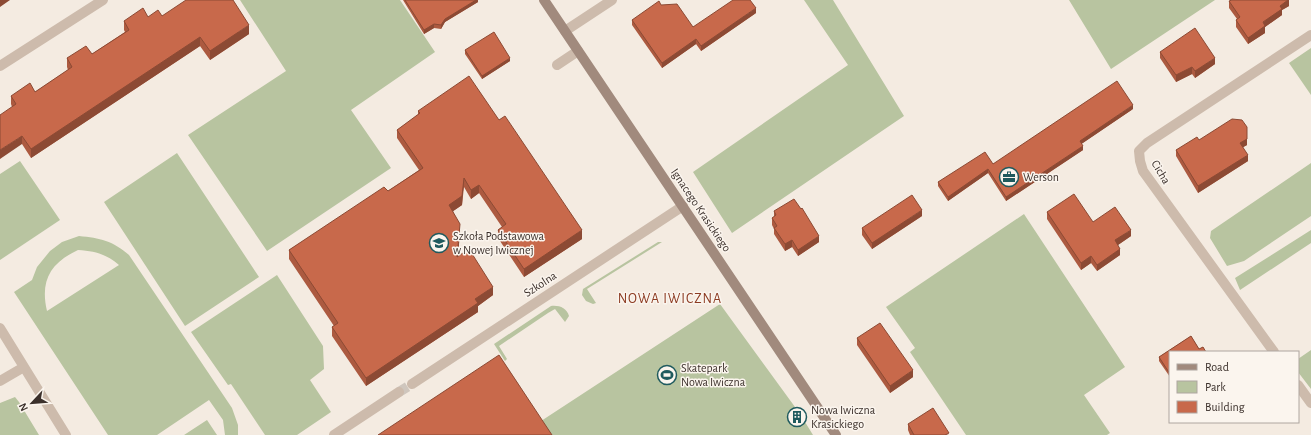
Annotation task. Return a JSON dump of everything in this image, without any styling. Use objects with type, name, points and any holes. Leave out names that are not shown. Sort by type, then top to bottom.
[{"type":"street","points":[[0,66],[103,0]]},
{"type":"street","name":"Ignacego Krasickiego","points":[[544,0],[836,435]]},
{"type":"street","points":[[565,31],[612,0]]},
{"type":"street","name":"Cicha","points":[[1273,351],[1143,171],[1139,151],[1147,144],[1311,35]]},
{"type":"street","points":[[556,65],[578,50]]},
{"type":"street","name":"Szkolna","points":[[412,384],[683,206]]},
{"type":"street","points":[[0,328],[66,435]]},
{"type":"street","points":[[0,381],[24,367]]},
{"type":"street","points":[[1299,386],[1311,403]]},
{"type":"street","points":[[334,435],[399,392]]},
{"type":"green space","points":[[240,0],[400,0],[435,52],[351,110],[391,168],[267,251],[188,135],[286,71]]},
{"type":"green space","points":[[804,0],[833,0],[904,116],[732,233],[693,172],[848,65]]},
{"type":"green space","points":[[1069,0],[1215,0],[1111,69]]},
{"type":"green space","points":[[1311,48],[1311,95],[1289,63]]},
{"type":"green space","points":[[177,153],[259,277],[185,326],[104,202]]},
{"type":"green space","points":[[20,161],[60,220],[0,260],[0,174]]},
{"type":"green space","points":[[1311,163],[1311,216],[1244,261],[1227,266],[1210,238],[1211,231]]},
{"type":"green space","points":[[1024,214],[1125,367],[1084,395],[1110,433],[1107,435],[966,435],[910,352],[915,348],[886,307]]},
{"type":"green space","points":[[1311,230],[1311,243],[1240,290],[1235,278]]},
{"type":"green space","points":[[79,236],[93,238],[112,243],[129,255],[232,408],[238,425],[238,435],[225,435],[223,420],[209,400],[157,435],[108,435],[14,292],[32,280],[37,267],[50,251],[62,242]],"holes":[[[78,250],[84,250],[105,256],[119,265],[47,311],[45,291],[49,274],[54,267],[68,255]]]},
{"type":"green space","points":[[658,242],[662,242],[587,289],[596,303],[593,304],[586,301],[582,295],[583,289]]},
{"type":"green space","points":[[277,275],[323,346],[324,369],[310,380],[331,412],[297,435],[265,435],[231,384],[228,385],[191,332]]},
{"type":"green space","points":[[720,304],[795,407],[788,413],[798,427],[805,422],[813,435],[546,435],[538,423]]},
{"type":"green space","points":[[551,306],[557,306],[565,309],[569,316],[565,322],[555,309],[548,313],[499,346],[507,359],[505,361],[494,344]]},
{"type":"green space","points":[[1311,350],[1311,389],[1299,373],[1299,358]]},
{"type":"green space","points":[[15,397],[39,435],[0,435],[0,403]]},
{"type":"green space","points":[[207,420],[217,435],[184,435]]},
{"type":"building","points":[[186,0],[233,0],[249,25],[210,51],[200,37],[31,149],[22,136],[0,150],[0,115],[16,104],[11,96],[30,83],[35,92],[72,67],[67,58],[86,46],[92,54],[129,30],[124,21],[143,8],[148,17],[158,10],[162,16]]},
{"type":"building","points":[[405,0],[476,0],[445,19],[441,25],[434,24],[424,30]]},
{"type":"building","points":[[733,0],[750,0],[756,8],[701,46],[696,39],[662,63],[632,20],[659,1],[661,5],[677,4],[693,27]]},
{"type":"building","points":[[1288,0],[1280,6],[1282,9],[1263,22],[1265,26],[1248,38],[1236,20],[1240,17],[1229,1]]},
{"type":"building","points":[[1195,28],[1215,58],[1195,71],[1192,67],[1176,75],[1160,52]]},
{"type":"building","points":[[494,32],[510,58],[482,76],[465,50]]},
{"type":"building","points":[[469,76],[499,120],[505,116],[582,230],[524,269],[498,230],[506,224],[479,185],[471,190],[464,178],[462,196],[449,205],[460,224],[457,257],[469,249],[493,287],[475,299],[478,303],[366,378],[332,327],[338,323],[289,250],[384,187],[388,191],[423,168],[397,130],[420,113],[418,111]]},
{"type":"building","points":[[1117,81],[1133,105],[1080,141],[1083,146],[1006,197],[988,169],[948,197],[938,182],[985,152],[993,164]]},
{"type":"building","points":[[1232,119],[1242,120],[1247,127],[1247,139],[1240,143],[1248,155],[1198,186],[1176,150],[1197,137],[1199,140]]},
{"type":"building","points":[[1074,194],[1093,222],[1115,207],[1131,230],[1115,240],[1120,249],[1097,265],[1091,256],[1081,263],[1047,212]]},
{"type":"building","points":[[912,195],[922,210],[872,243],[862,228]]},
{"type":"building","points":[[794,199],[801,209],[802,208],[819,236],[798,250],[792,240],[785,244],[774,228],[777,226],[772,218],[776,215],[774,211]]},
{"type":"building","points":[[880,323],[913,370],[890,386],[857,338]]},
{"type":"building","points":[[1191,336],[1199,349],[1203,347],[1205,351],[1169,351],[1169,372],[1159,357]]},
{"type":"building","points":[[499,355],[552,435],[378,435]]},
{"type":"building","points":[[933,408],[949,433],[945,435],[914,435],[908,424]]},
{"type":"tunnel","points":[[399,392],[412,384]]},
{"type":"place","name":"Werson","points":[[1009,177]]},
{"type":"place","name":"Szkoła Podstawowa w Nowej Iwicznej","points":[[439,243]]},
{"type":"place","name":"Skatepark Nowa Iwiczna","points":[[667,375]]},
{"type":"place","name":"Nowa Iwiczna Krasickiego","points":[[797,417]]},
{"type":"district","name":"NOWA IWICZNA","points":[[670,298]]}]
